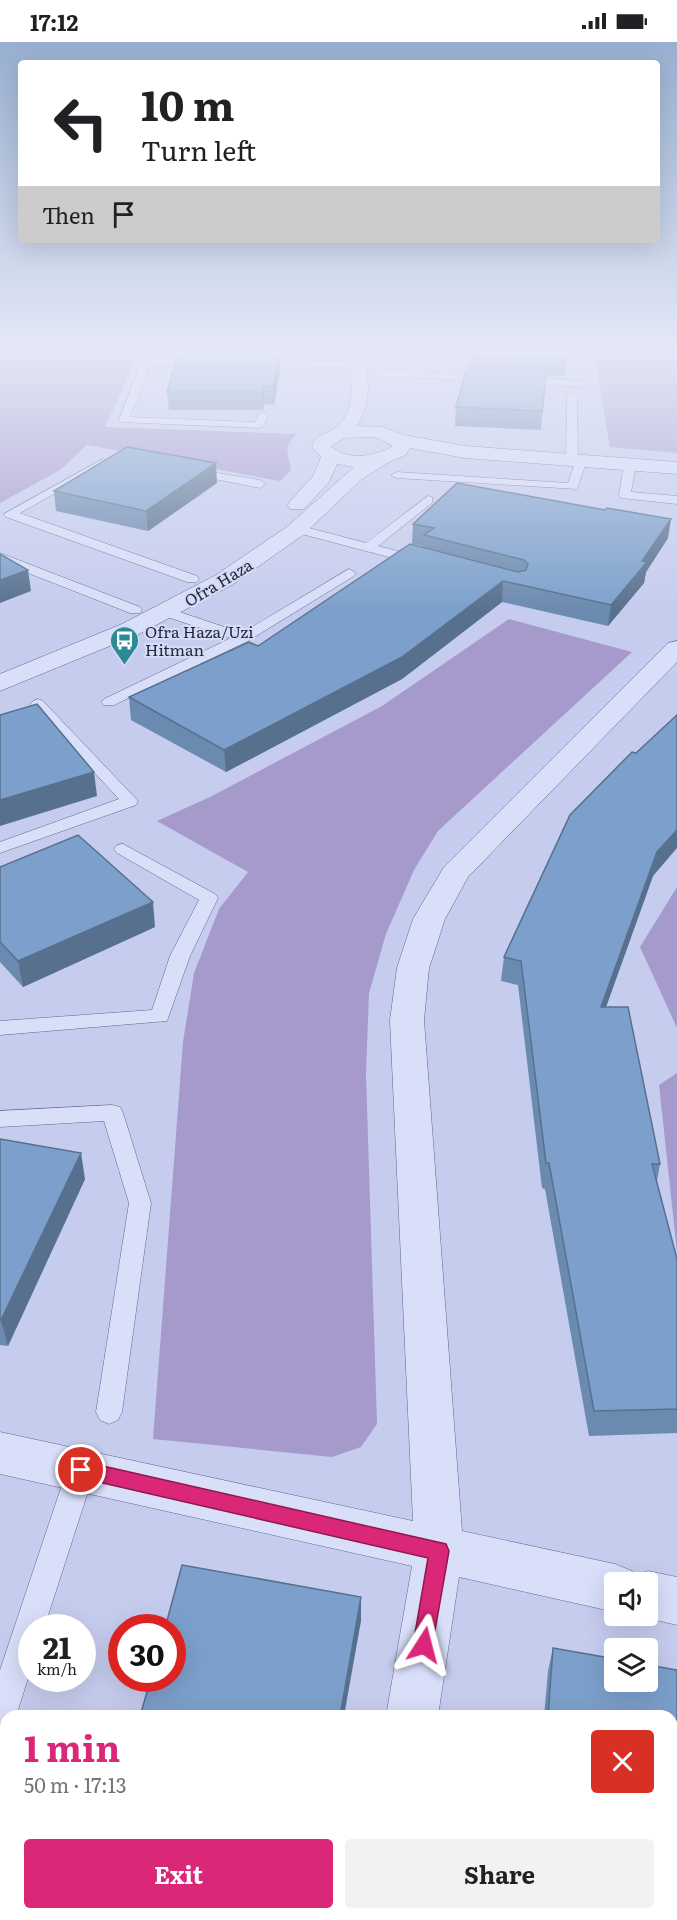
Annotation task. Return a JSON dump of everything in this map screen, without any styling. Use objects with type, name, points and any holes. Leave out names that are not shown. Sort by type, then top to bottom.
[{"type":"street","name":"Ofra Haza","points":[[0,666],[76,637],[135,610],[192,579],[241,548],[286,516],[322,478],[331,455],[325,451],[322,442],[331,438]]},
{"type":"street","points":[[378,438],[391,448]]},
{"type":"street","points":[[388,438],[391,448]]},
{"type":"street","points":[[331,455],[353,460],[391,448],[677,468]]},
{"type":"street","name":"Ofra Haza","points":[[0,683],[100,644],[166,612],[251,563],[298,529],[358,471],[391,448]]},
{"type":"street","points":[[413,1710],[439,1551],[407,1020],[413,968],[429,919],[455,873],[677,648]]},
{"type":"street","points":[[0,1453],[604,1586]]},
{"type":"street","points":[[658,1597],[677,1601]]},
{"type":"lane","points":[[398,475],[573,487],[576,460],[575,438]]},
{"type":"lane","points":[[112,457],[10,514],[192,579]]},
{"type":"lane","points":[[630,464],[625,495],[677,500]]},
{"type":"lane","points":[[180,470],[260,484]]},
{"type":"lane","points":[[368,548],[428,500]]},
{"type":"lane","points":[[298,529],[437,565]]},
{"type":"lane","points":[[0,557],[135,610]]},
{"type":"lane","points":[[109,702],[243,638],[349,573]]},
{"type":"lane","points":[[166,612],[243,638]]},
{"type":"lane","points":[[0,848],[130,801],[38,704]]},
{"type":"lane","points":[[0,1028],[160,1016],[175,963],[187,936],[209,898],[123,849]]},
{"type":"lane","points":[[0,1119],[112,1113],[140,1203],[109,1412]]},
{"type":"lane","points":[[2,1710],[81,1470]]},
{"type":"shaded area","points":[[0,438],[293,438],[288,447],[291,470],[280,481],[87,445],[60,470],[0,503]]},
{"type":"shaded area","points":[[608,438],[677,438],[677,453],[610,447]]},
{"type":"shaded area","points":[[509,619],[632,652],[438,831],[414,870],[386,934],[369,993],[366,1074],[377,1424],[361,1447],[332,1457],[153,1439],[183,1042],[194,973],[219,909],[248,872],[157,821],[210,797],[382,706]]},
{"type":"shaded area","points":[[677,887],[677,1028],[640,947]]},
{"type":"shaded area","points":[[677,1073],[677,1252],[659,1085]]},
{"type":"building","points":[[127,447],[216,463],[146,511],[54,491]]},
{"type":"building","points":[[457,483],[605,510],[607,508],[671,519],[642,561],[647,562],[611,605],[503,581],[402,657],[224,750],[129,697],[249,642],[258,646],[410,544],[518,572],[526,570],[528,564],[524,560],[424,535],[434,528],[413,524]]},
{"type":"building","points":[[0,554],[28,570],[0,580]]},
{"type":"building","points":[[37,704],[94,772],[0,800],[0,715]]},
{"type":"building","points":[[677,715],[677,830],[657,852],[601,1007],[628,1007],[660,1164],[652,1164],[677,1259],[677,1409],[594,1411],[549,1163],[546,1163],[521,961],[504,957],[570,815],[632,752],[636,753]]},
{"type":"building","points":[[78,835],[153,902],[18,961],[0,942],[0,867]]},
{"type":"building","points":[[0,1139],[81,1153],[1,1320],[0,1320]]},
{"type":"building","points":[[182,1565],[361,1597],[341,1710],[142,1710],[147,1692],[186,1692],[186,1614],[169,1614]]},
{"type":"building","points":[[553,1648],[604,1657],[604,1692],[658,1692],[658,1667],[677,1670],[677,1710],[548,1710]]},
{"type":"place","name":"Ofra Haza/Uzi Hitman","points":[[124,666]]},
{"type":"route","points":[[81,1470],[439,1551],[424,1645]]}]
